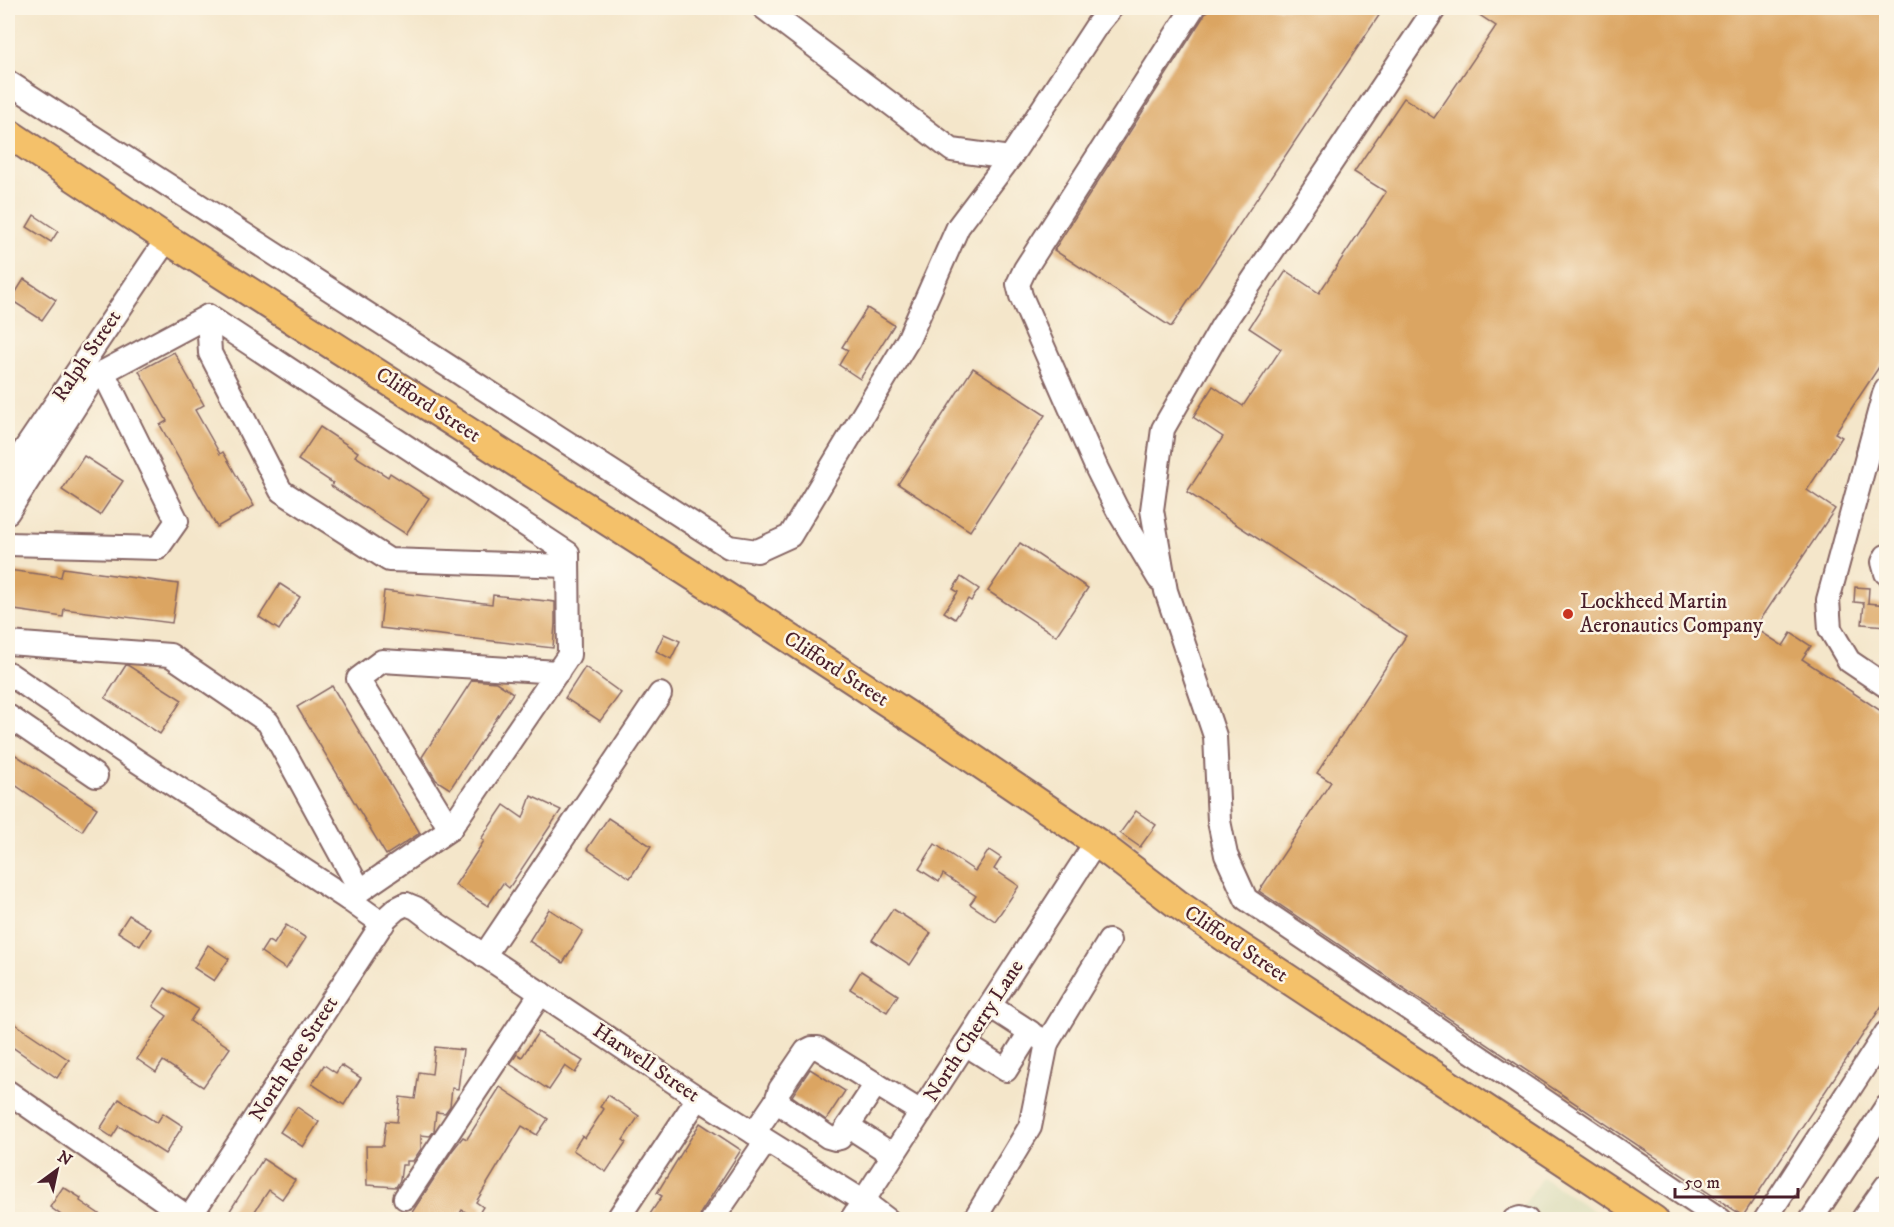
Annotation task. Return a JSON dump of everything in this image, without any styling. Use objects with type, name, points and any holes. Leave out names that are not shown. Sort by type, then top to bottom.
[{"type":"main road","name":"Clifford Street","points":[[8,133],[167,239],[944,739],[1096,842],[1226,939],[1654,1220]]},
{"type":"street","points":[[764,8],[952,150],[1010,158]]},
{"type":"street","points":[[8,82],[729,547],[757,551],[790,536],[908,340],[958,226],[1010,158],[1097,24],[1111,8]]},
{"type":"street","points":[[1166,591],[1117,509],[1097,469],[1021,296],[1018,284],[1025,269],[1193,8]]},
{"type":"street","points":[[1435,8],[1222,326],[1163,429],[1152,510],[1166,591],[1215,736],[1219,821],[1226,855],[1246,899],[1721,1220]]},
{"type":"street","name":"Ralph Street","points":[[8,474],[92,372],[167,239]]},
{"type":"street","points":[[8,512],[92,372],[208,316]]},
{"type":"street","points":[[208,316],[568,553],[570,655],[450,829],[354,895]]},
{"type":"street","points":[[208,316],[210,353],[281,491],[389,560],[568,566]]},
{"type":"street","points":[[8,544],[158,549],[177,521],[92,372]]},
{"type":"street","points":[[1887,389],[1828,600],[1830,629],[1849,661],[1887,686]]},
{"type":"street","points":[[1887,556],[1882,562],[1887,573]]},
{"type":"street","points":[[8,643],[170,655],[268,722],[354,895]]},
{"type":"street","points":[[450,829],[358,679],[382,661],[558,672]]},
{"type":"street","points":[[8,673],[137,761],[354,895],[383,924]]},
{"type":"street","points":[[484,956],[660,694]]},
{"type":"street","points":[[8,716],[96,776]]},
{"type":"street","name":"North Cherry Lane","points":[[857,1210],[1096,842]]},
{"type":"street","points":[[398,866],[406,904]]},
{"type":"street","name":"Harwell Street","points":[[406,904],[416,908],[484,956],[760,1137],[857,1210],[888,1220]]},
{"type":"street","name":"North Roe Street","points":[[189,1219],[383,924],[396,909],[406,904]]},
{"type":"street","points":[[965,1044],[1006,1070],[1039,1037],[1109,941]]},
{"type":"street","points":[[405,1198],[541,993]]},
{"type":"street","points":[[990,1006],[1039,1037]]},
{"type":"street","points":[[1765,1220],[1887,1034]]},
{"type":"street","points":[[974,1220],[1030,1127],[1039,1037]]},
{"type":"street","points":[[712,1220],[760,1137],[780,1089],[806,1051],[818,1048],[921,1113]]},
{"type":"street","points":[[776,1101],[828,1137],[836,1139],[840,1138],[876,1084]]},
{"type":"street","points":[[8,1092],[189,1219]]},
{"type":"street","points":[[617,1220],[698,1098]]},
{"type":"street","points":[[1811,1220],[1887,1107]]},
{"type":"street","points":[[848,1126],[893,1155]]},
{"type":"street","points":[[1862,1220],[1887,1186]]},
{"type":"street","points":[[1514,1220],[1520,1218],[1527,1220]]},
{"type":"shaded area","points":[[1542,1177],[1606,1219],[1514,1220]]},
{"type":"building","points":[[1209,8],[1384,8],[1171,327],[1054,250]]},
{"type":"building","name":"Lockheed Martin Aeronautics Company","points":[[1469,8],[1887,8],[1887,355],[1835,433],[1842,437],[1807,490],[1835,509],[1755,628],[1783,646],[1791,633],[1811,646],[1802,659],[1887,715],[1887,998],[1743,1216],[1259,891],[1331,782],[1317,773],[1406,636],[1187,492],[1223,437],[1193,417],[1213,386],[1243,406],[1281,349],[1249,328],[1286,271],[1319,293],[1386,192],[1354,172],[1404,98],[1434,118],[1496,26]]},
{"type":"building","points":[[34,215],[58,231],[51,242],[27,227]]},
{"type":"building","points":[[24,279],[56,300],[42,320],[11,300]]},
{"type":"building","points":[[867,308],[894,325],[860,379],[839,365],[848,350],[842,347]]},
{"type":"building","points":[[174,352],[204,405],[195,410],[220,454],[223,452],[254,506],[217,527],[160,425],[167,421],[139,371]]},
{"type":"building","points":[[973,368],[1045,415],[970,531],[898,484]]},
{"type":"building","points":[[320,427],[358,452],[355,456],[388,477],[390,473],[429,498],[406,534],[331,486],[333,483],[298,460]]},
{"type":"building","points":[[84,456],[123,481],[100,515],[62,490]]},
{"type":"building","points":[[1020,543],[1088,588],[1056,636],[988,591]]},
{"type":"building","points":[[63,568],[178,584],[172,623],[64,609],[63,617],[8,609],[8,570],[61,577]]},
{"type":"building","points":[[961,577],[979,589],[971,601],[968,599],[955,619],[944,612],[958,592],[953,589]]},
{"type":"building","points":[[280,584],[300,597],[279,630],[259,617]]},
{"type":"building","points":[[1855,587],[1869,588],[1868,603],[1887,605],[1887,626],[1862,624],[1864,603],[1854,602]]},
{"type":"building","points":[[384,591],[492,604],[493,595],[555,602],[553,648],[380,628]]},
{"type":"building","points":[[664,634],[680,641],[671,659],[656,651]]},
{"type":"building","points":[[126,665],[182,700],[160,734],[105,698]]},
{"type":"building","points":[[585,667],[621,693],[600,721],[565,698]]},
{"type":"building","points":[[472,680],[496,682],[513,693],[450,789],[436,780],[422,757]]},
{"type":"building","points":[[332,686],[420,833],[386,855],[297,707]]},
{"type":"building","points":[[8,750],[97,808],[82,831],[8,780]]},
{"type":"building","points":[[531,796],[561,810],[509,888],[503,883],[488,906],[455,885],[484,841],[481,839],[504,805],[523,818]]},
{"type":"building","points":[[1136,811],[1156,825],[1140,847],[1120,833]]},
{"type":"building","points":[[608,818],[651,846],[630,878],[587,849]]},
{"type":"building","points":[[935,844],[975,871],[989,850],[1001,858],[994,869],[1019,886],[995,921],[970,904],[976,896],[943,874],[939,882],[919,869]]},
{"type":"building","points":[[549,909],[583,931],[563,963],[529,941]]},
{"type":"building","points":[[893,909],[931,933],[910,965],[872,940]]},
{"type":"building","points":[[129,915],[151,929],[140,946],[118,932]]},
{"type":"building","points":[[286,925],[306,938],[286,969],[261,952],[268,941],[274,944]]},
{"type":"building","points":[[208,945],[229,959],[214,981],[194,968]]},
{"type":"building","points":[[861,971],[898,995],[887,1012],[850,989]]},
{"type":"building","points":[[165,988],[198,1009],[190,1021],[230,1048],[203,1087],[163,1061],[156,1072],[137,1059],[167,1016],[153,1006]]},
{"type":"building","points":[[8,1019],[69,1060],[57,1078],[8,1044]]},
{"type":"building","points":[[538,1032],[583,1061],[575,1073],[565,1066],[549,1090],[510,1064],[517,1054],[522,1057]]},
{"type":"building","points":[[435,1047],[463,1050],[458,1089],[452,1088],[450,1106],[445,1113],[436,1112],[434,1131],[430,1136],[421,1135],[421,1149],[413,1161],[407,1161],[407,1165],[402,1165],[400,1180],[396,1187],[367,1185],[366,1146],[383,1146],[386,1121],[397,1122],[400,1097],[415,1099],[419,1072],[432,1074]]},
{"type":"building","points":[[324,1065],[336,1073],[341,1065],[361,1078],[344,1105],[312,1084]]},
{"type":"building","points":[[810,1069],[845,1091],[826,1120],[792,1096]]},
{"type":"building","points":[[500,1087],[548,1119],[537,1135],[522,1126],[476,1202],[483,1207],[476,1218],[462,1210],[456,1220],[407,1220],[452,1151],[463,1137],[467,1139]]},
{"type":"building","points":[[608,1095],[639,1116],[623,1140],[626,1142],[606,1172],[573,1150],[582,1136],[585,1138],[604,1109],[600,1107]]},
{"type":"building","points":[[119,1099],[157,1123],[163,1113],[183,1126],[165,1154],[119,1126],[112,1137],[100,1129]]},
{"type":"building","points":[[297,1107],[319,1122],[303,1147],[280,1132]]},
{"type":"building","points":[[700,1123],[741,1150],[701,1212],[699,1220],[659,1220],[650,1214],[662,1196],[657,1193]]},
{"type":"building","points":[[263,1159],[295,1180],[282,1199],[269,1190],[249,1220],[224,1220]]},
{"type":"building","points":[[63,1187],[108,1220],[68,1220],[50,1207]]},
{"type":"place","name":"Lockheed Martin Aeronautics Company","points":[[1568,614]]}]
